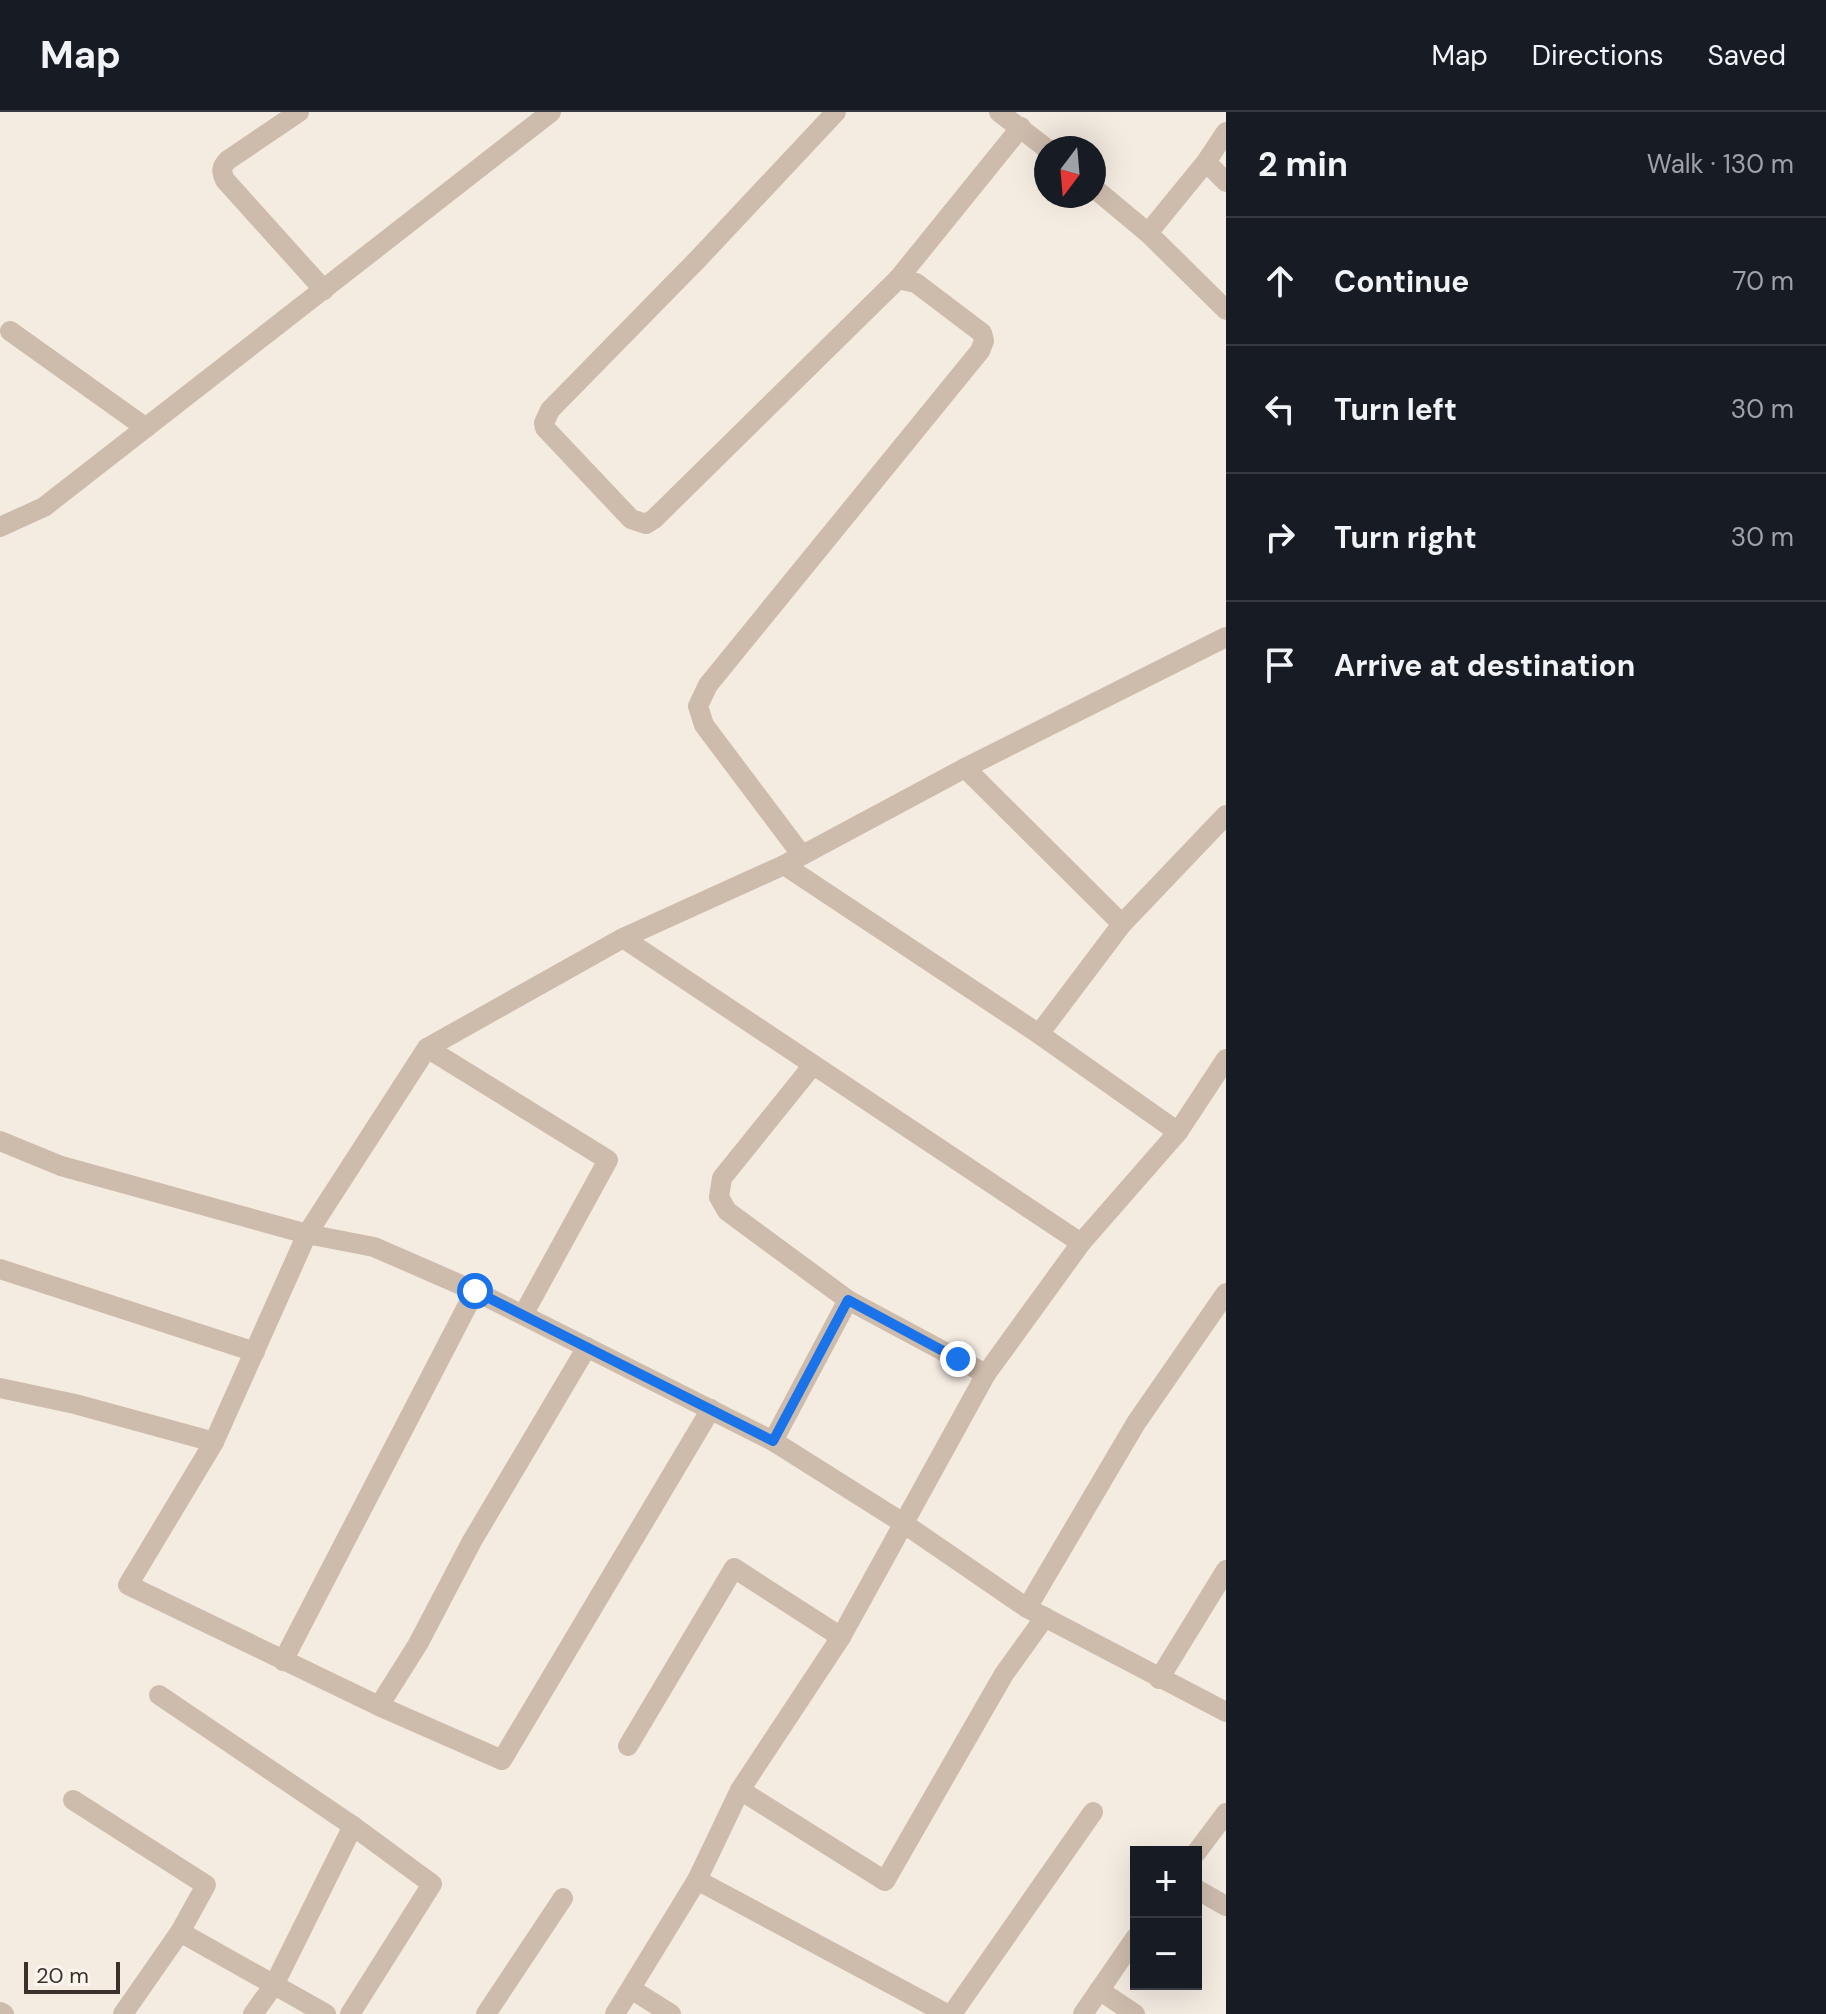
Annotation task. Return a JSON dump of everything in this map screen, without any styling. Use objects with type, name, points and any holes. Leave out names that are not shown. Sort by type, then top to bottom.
[{"type":"street","points":[[299,112],[228,160],[222,166],[222,173],[324,290]]},
{"type":"street","points":[[0,527],[44,507],[551,112]]},
{"type":"street","points":[[836,112],[550,410],[545,428],[631,519],[646,524],[665,509],[898,279],[1021,127]]},
{"type":"street","points":[[999,112],[1034,138]]},
{"type":"street","points":[[1148,233],[1206,162],[1226,132]]},
{"type":"street","points":[[1206,162],[1226,182]]},
{"type":"street","points":[[1106,198],[1148,233],[1226,310]]},
{"type":"street","points":[[898,279],[916,283],[975,325],[984,341],[980,351],[708,685],[698,706],[704,725],[793,860],[1178,1132]]},
{"type":"street","points":[[10,331],[146,428]]},
{"type":"street","points":[[711,1409],[502,1760],[379,1706],[128,1585],[214,1442],[307,1234],[427,1048],[623,938],[793,860],[965,768],[1226,637]]},
{"type":"street","points":[[965,768],[1122,924]]},
{"type":"street","points":[[1039,1034],[1122,924],[1226,815]]},
{"type":"street","points":[[623,938],[1081,1243]]},
{"type":"street","points":[[427,1048],[608,1160],[523,1315]]},
{"type":"street","points":[[615,2014],[697,1880],[740,1790],[841,1637],[986,1374],[1081,1243],[1178,1132],[1226,1059]]},
{"type":"street","points":[[813,1065],[722,1178],[719,1197],[727,1211],[848,1300],[986,1374]]},
{"type":"street","points":[[0,1141],[61,1166],[307,1234],[374,1247],[475,1291],[773,1441],[903,1523],[1036,1613],[1226,1712]]},
{"type":"street","points":[[0,1269],[255,1352]]},
{"type":"street","points":[[283,1661],[475,1291]]},
{"type":"street","points":[[740,1790],[885,1881],[1004,1674],[1136,1423],[1226,1293]]},
{"type":"street","points":[[773,1441],[848,1300]]},
{"type":"street","points":[[379,1706],[418,1644],[472,1541],[587,1347]]},
{"type":"street","points":[[0,1388],[75,1404],[214,1442]]},
{"type":"street","points":[[628,1746],[734,1568],[841,1637]]},
{"type":"street","points":[[1159,1679],[1226,1570]]},
{"type":"street","points":[[159,1695],[353,1826],[432,1884],[350,2014]]},
{"type":"street","points":[[73,1800],[206,1885],[180,1932],[123,2014]]},
{"type":"street","points":[[697,1880],[950,2014],[1093,1812]]},
{"type":"street","points":[[1201,1846],[1226,1813]]},
{"type":"street","points":[[253,2014],[274,1985],[353,1826]]},
{"type":"street","points":[[1202,1892],[1226,1906]]},
{"type":"street","points":[[486,2014],[563,1898]]},
{"type":"street","points":[[180,1932],[326,2014]]},
{"type":"street","points":[[1083,2014],[1130,1946]]},
{"type":"street","points":[[631,1989],[671,2014]]},
{"type":"street","points":[[1099,1990],[1135,2014]]},
{"type":"route","points":[[475,1291],[773,1441],[848,1300],[958,1359]]}]
